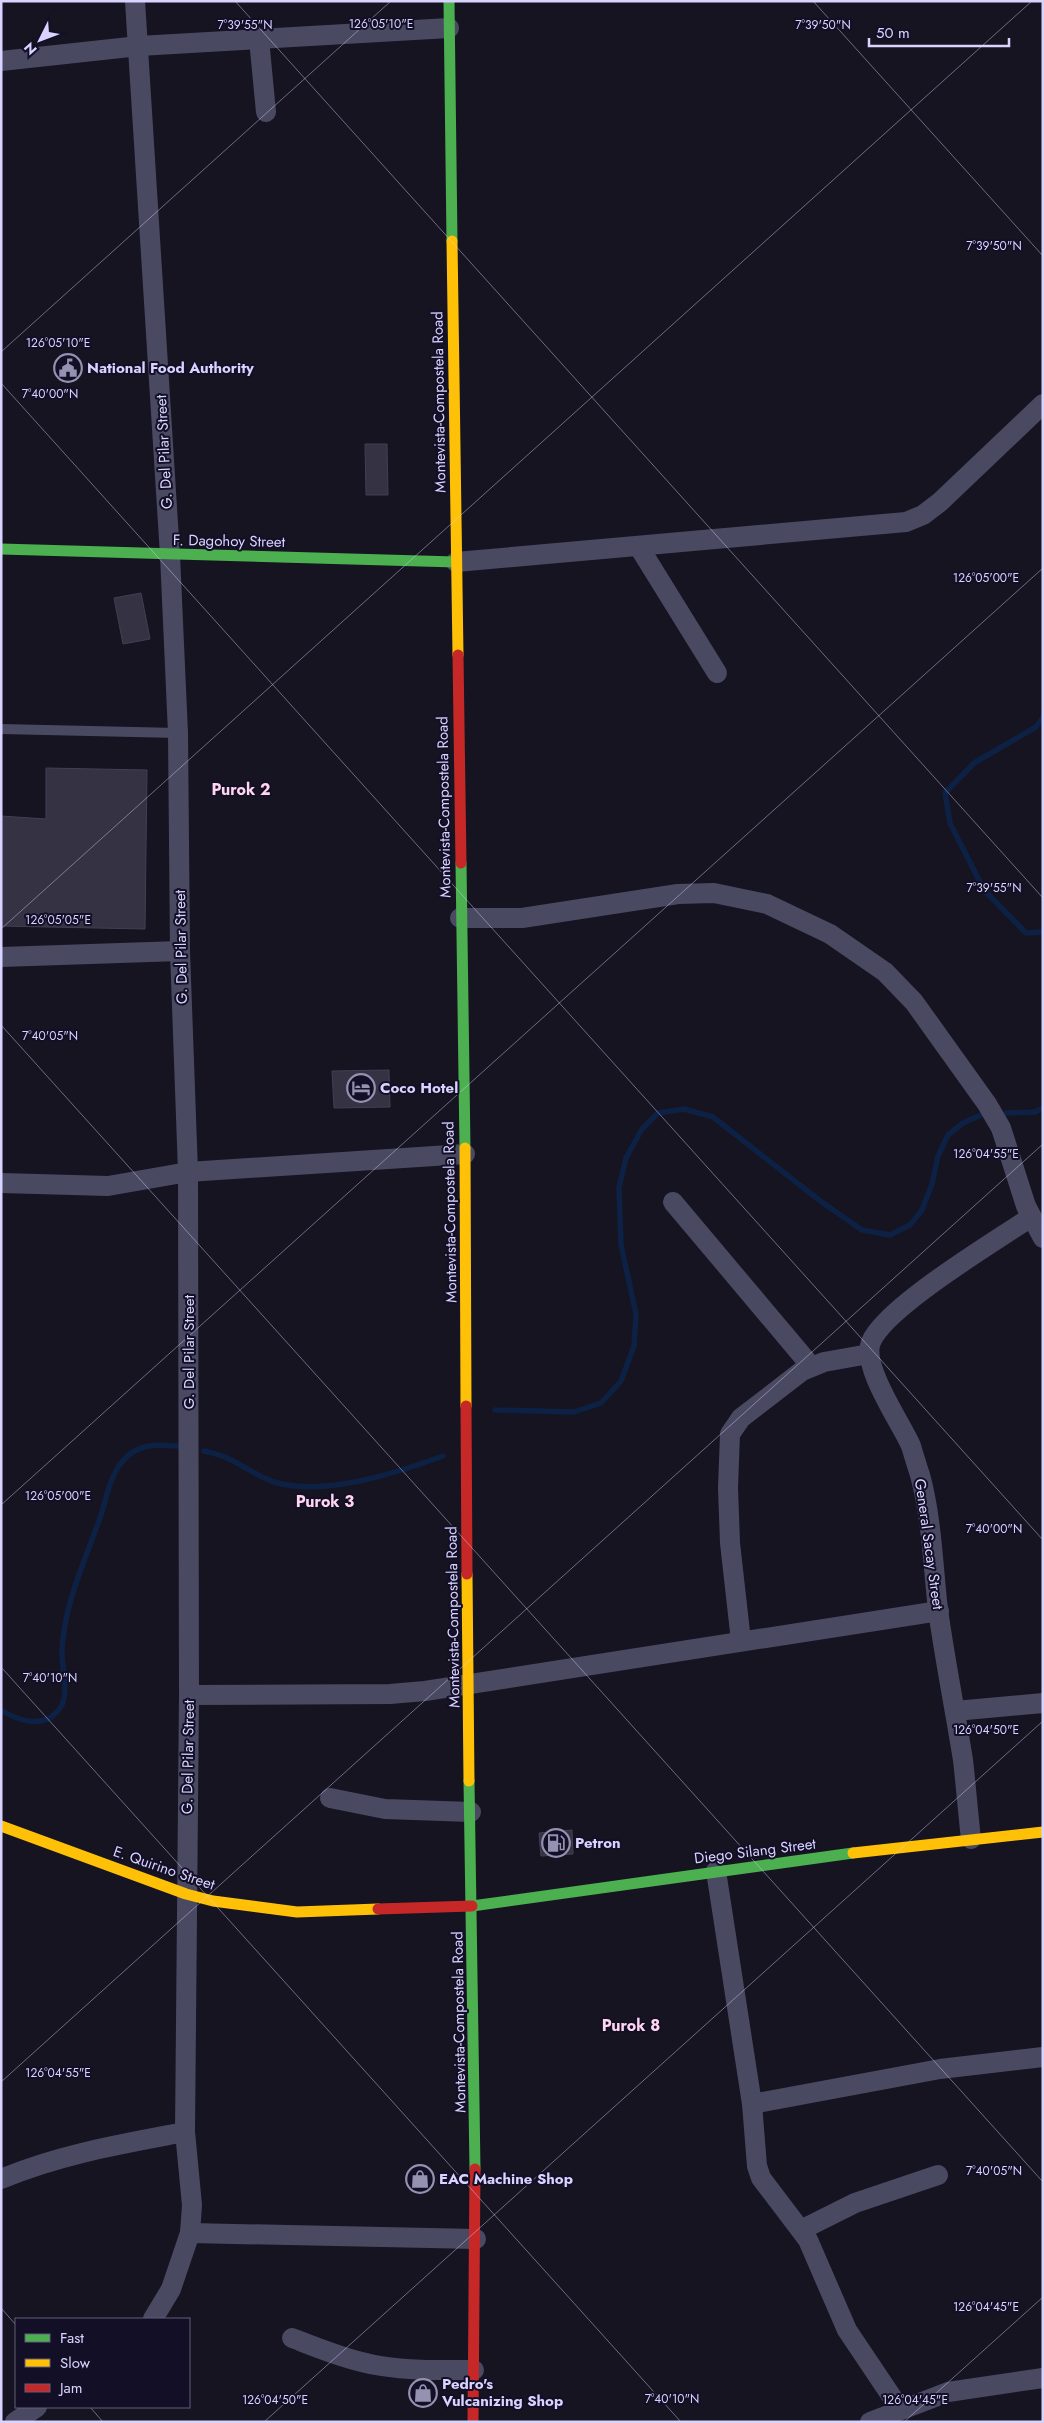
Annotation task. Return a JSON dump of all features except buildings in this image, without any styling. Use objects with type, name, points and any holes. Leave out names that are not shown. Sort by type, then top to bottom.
[{"type":"main road","name":"Montevista-Compostela Road","points":[[449,1],[460,918],[465,1154],[468,1683],[476,2238],[472,2422]]},
{"type":"main road","name":"F. Dagohoy Street","points":[[1,549],[456,562]]},
{"type":"main road","name":"E. Quirino Street","points":[[1,1826],[186,1894],[213,1901],[297,1912],[472,1906]]},
{"type":"main road","name":"Diego Silang Street","points":[[472,1906],[716,1872],[971,1839],[1043,1832]]},
{"type":"street","name":"G. Del Pilar Street","points":[[135,1],[170,555],[178,733],[180,951],[188,1172],[189,1695],[185,2132],[192,2205],[190,2233],[171,2289],[153,2318]]},
{"type":"street","points":[[1,61],[138,46],[449,28]]},
{"type":"street","points":[[258,39],[266,112]]},
{"type":"street","points":[[456,562],[639,547],[756,534],[884,526],[906,522],[923,515],[940,502],[1043,404]]},
{"type":"street","points":[[639,547],[717,673]]},
{"type":"street","points":[[460,918],[522,918],[678,894],[714,893],[767,904],[830,934],[885,972],[914,1002],[987,1104],[1000,1128],[1031,1217],[1043,1238]]},
{"type":"street","points":[[1,957],[180,951]]},
{"type":"street","points":[[1,1183],[108,1186],[188,1172],[465,1154]]},
{"type":"street","points":[[673,1202],[811,1366]]},
{"type":"street","points":[[741,1641],[730,1543],[728,1488],[730,1434],[741,1418],[811,1366],[868,1354],[870,1343],[877,1331],[891,1316],[949,1271],[1031,1217]]},
{"type":"street","name":"General Sacay Street","points":[[868,1354],[877,1379],[911,1447],[929,1519],[938,1611],[963,1761],[971,1839]]},
{"type":"street","points":[[189,1695],[390,1694],[425,1691],[938,1611]]},
{"type":"street","points":[[955,1711],[1043,1703]]},
{"type":"street","points":[[330,1798],[385,1809],[471,1812]]},
{"type":"street","points":[[716,1872],[752,2104],[757,2166],[760,2178],[808,2240],[847,2330],[900,2409]]},
{"type":"street","points":[[752,2104],[940,2069],[1043,2057]]},
{"type":"street","points":[[1,2179],[70,2155],[185,2132]]},
{"type":"street","points":[[801,2230],[855,2203],[938,2175]]},
{"type":"street","points":[[190,2233],[476,2238]]},
{"type":"street","points":[[292,2338],[346,2358],[380,2366],[420,2370],[474,2370]]},
{"type":"street","points":[[870,2422],[948,2392],[1043,2378]]},
{"type":"street","points":[[15,2422],[36,2408]]},
{"type":"lane","points":[[1,729],[178,733]]},
{"type":"waterway","points":[[1043,717],[1036,727],[974,763],[945,793],[950,823],[984,890],[1026,933],[1043,932]]},
{"type":"waterway","points":[[1006,1113],[1035,1112],[1043,1108]]},
{"type":"waterway","points":[[495,1410],[574,1412],[601,1403],[621,1381],[634,1346],[636,1314],[621,1245],[619,1187],[626,1158],[642,1129],[658,1113],[684,1109],[713,1117],[819,1200],[862,1230],[890,1235],[910,1225],[922,1210],[932,1184],[938,1156],[948,1135],[963,1123],[983,1114]]},
{"type":"waterway","points":[[1,1710],[14,1717],[29,1721],[44,1720],[57,1712],[64,1699],[65,1691],[62,1650],[71,1598],[114,1474],[127,1456],[140,1448],[154,1445],[177,1446]]},
{"type":"waterway","points":[[204,1451],[217,1454],[274,1482],[294,1486],[315,1487],[337,1485],[382,1476],[443,1456]]},
{"type":"traffic: fast","points":[[449,1],[452,241]]},
{"type":"traffic: fast","points":[[1,549],[456,562]]},
{"type":"traffic: fast","points":[[461,863],[465,1148]]},
{"type":"traffic: fast","points":[[469,1781],[475,2169]]},
{"type":"traffic: fast","points":[[472,1906],[853,1853]]},
{"type":"traffic: slow","points":[[452,241],[458,655]]},
{"type":"traffic: slow","points":[[465,1148],[466,1406]]},
{"type":"traffic: slow","points":[[467,1574],[469,1781]]},
{"type":"traffic: slow","points":[[1,1826],[186,1894],[213,1901],[297,1912],[378,1909]]},
{"type":"traffic: slow","points":[[853,1853],[1043,1832]]},
{"type":"traffic: jam","points":[[458,655],[461,863]]},
{"type":"traffic: jam","points":[[466,1406],[467,1574]]},
{"type":"traffic: jam","points":[[378,1909],[472,1906]]},
{"type":"traffic: jam","points":[[473,2422],[475,2169]]},
{"type":"place","name":"National Food Authority","points":[[68,368]]},
{"type":"place","name":"Coco Hotel","points":[[361,1088]]},
{"type":"place","name":"Petron","points":[[556,1843]]},
{"type":"place","name":"EAC Machine Shop","points":[[420,2179]]},
{"type":"place","name":"Pedro's Vulcanizing Shop","points":[[423,2393]]},
{"type":"district","name":"Purok 2","points":[[241,789]]},
{"type":"district","name":"Purok 3","points":[[325,1501]]},
{"type":"district","name":"Purok 8","points":[[631,2025]]}]
